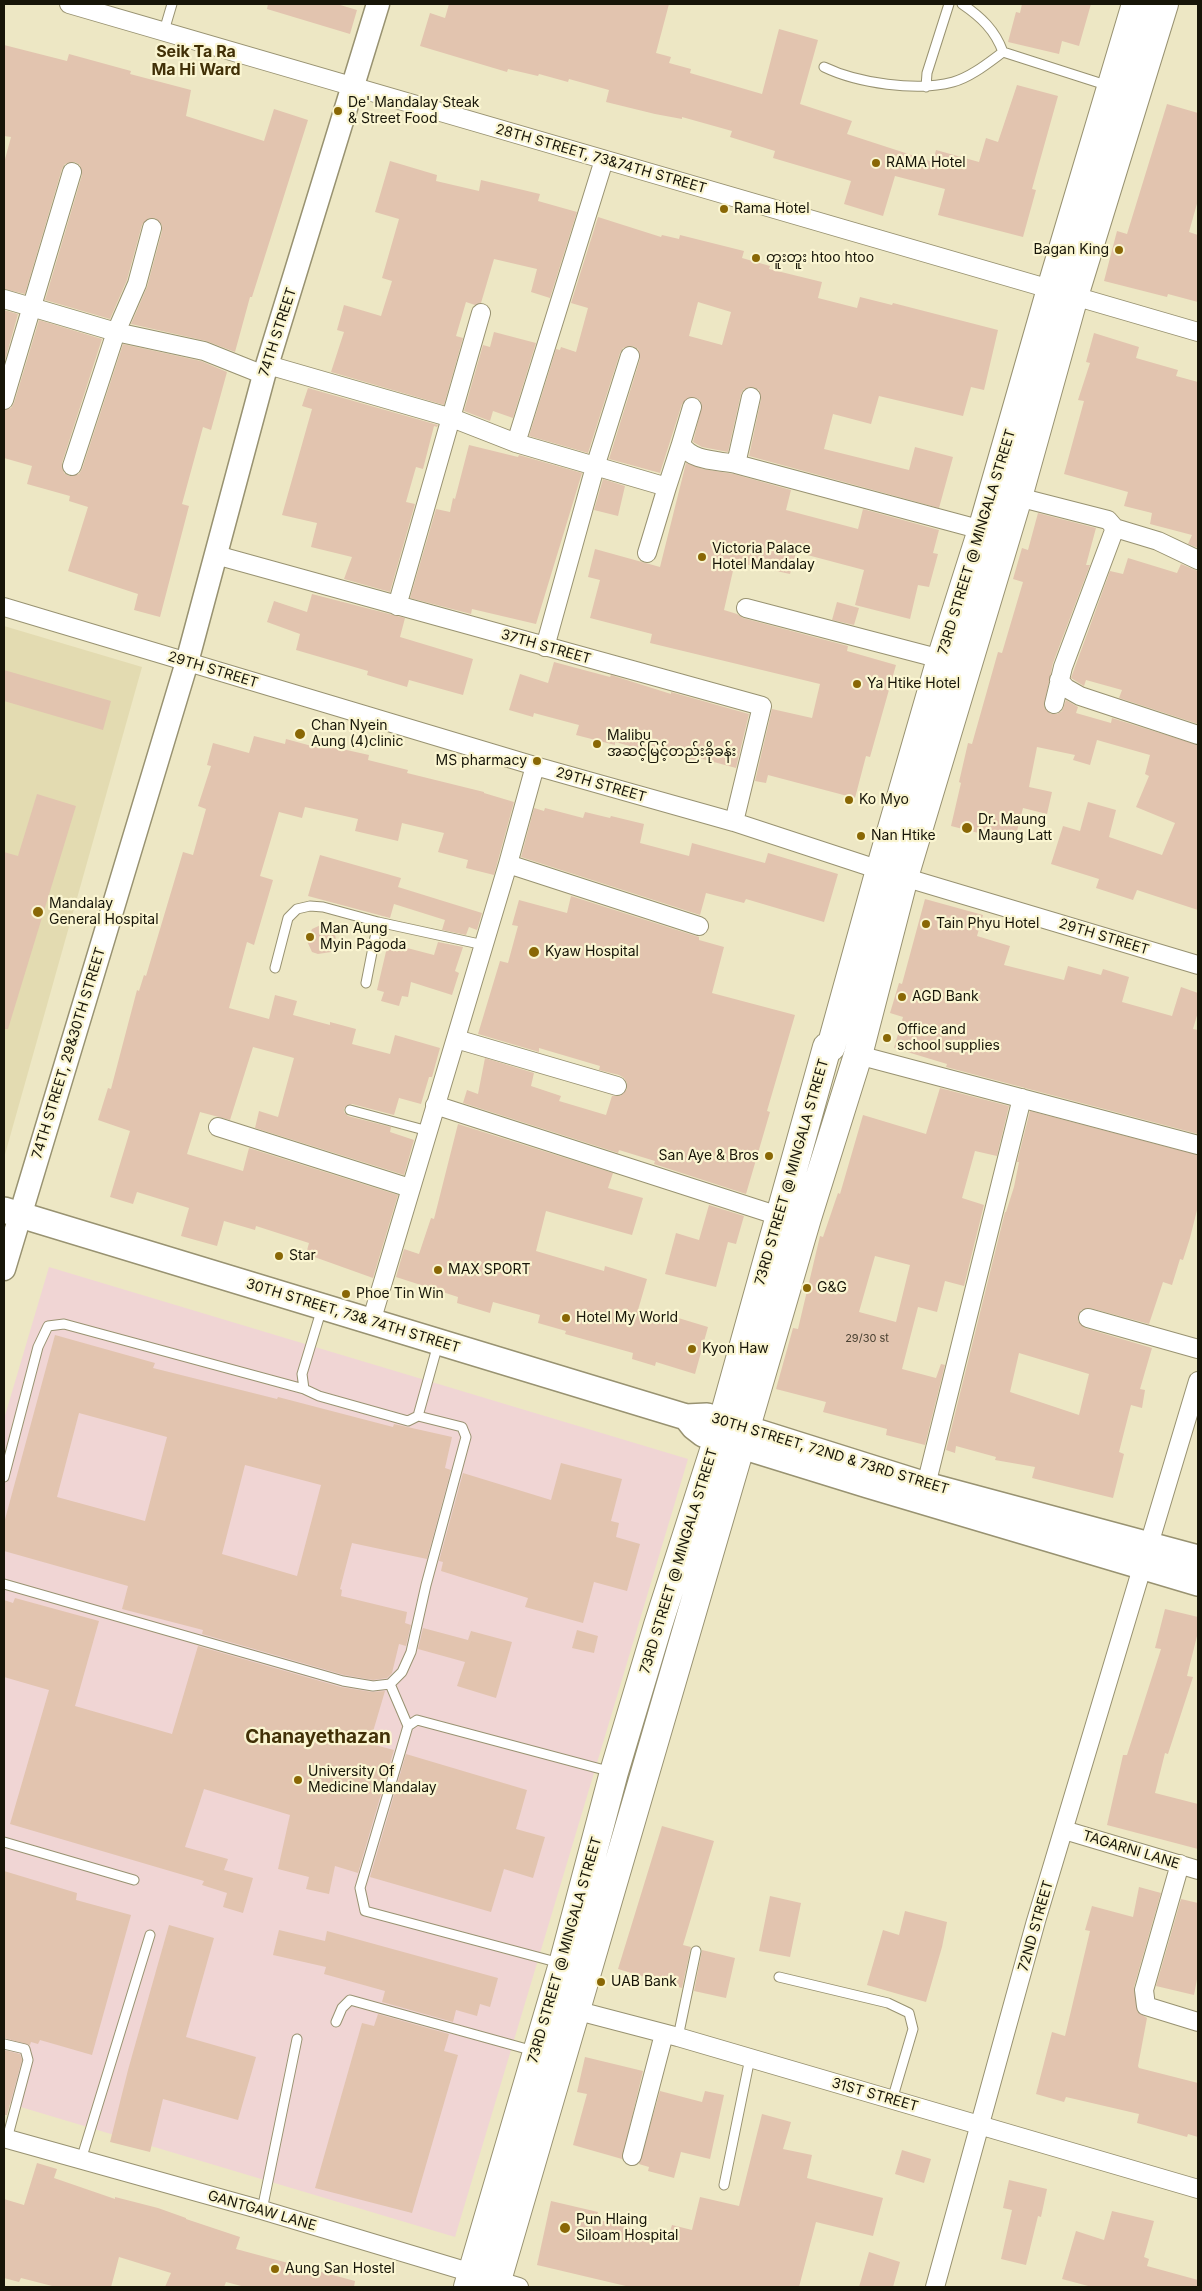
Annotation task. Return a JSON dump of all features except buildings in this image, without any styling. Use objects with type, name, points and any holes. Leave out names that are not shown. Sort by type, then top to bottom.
[{"type":"main road","name":"73RD STREET @ MINGALA STREET","points":[[490,2283],[563,2007],[732,1433],[780,1216],[827,1047],[831,1047],[892,873],[1018,497],[1062,293],[1112,87],[1136,4]]},
{"type":"main road","name":"73RD STREET @ MINGALA STREET","points":[[490,2283],[536,2052],[563,2007],[563,1964],[614,1772],[658,1625],[732,1433],[807,1218],[858,1055],[892,873],[941,659],[982,530],[1062,293],[1164,4]]},
{"type":"main road","name":"30TH STREET, 73& 74TH STREET","points":[[12,1212],[686,1417]]},
{"type":"main road","name":"30TH STREET, 72ND & 73RD STREET","points":[[686,1417],[708,1416],[732,1433],[877,1488],[1146,1555]]},
{"type":"main road","name":"30TH STREET, 72ND & 73RD STREET","points":[[732,1433],[926,1485],[1146,1555]]},
{"type":"main road","points":[[1146,1555],[1198,1558]]},
{"type":"main road","points":[[1146,1555],[1198,1582]]},
{"type":"street","name":"28TH STREET, 73&74TH STREET","points":[[69,4],[98,8],[164,31],[354,87],[1198,332]]},
{"type":"street","name":"74TH STREET","points":[[187,662],[266,370],[378,4]]},
{"type":"street","points":[[516,444],[604,160]]},
{"type":"street","points":[[4,400],[72,172]]},
{"type":"street","points":[[72,466],[116,332],[137,284],[152,228]]},
{"type":"street","points":[[4,299],[116,332],[204,351],[266,370],[452,418],[516,444],[667,487]]},
{"type":"street","points":[[397,606],[481,312]]},
{"type":"street","points":[[545,647],[595,467],[630,356]]},
{"type":"street","points":[[736,464],[751,397]]},
{"type":"street","points":[[647,554],[692,407]]},
{"type":"street","points":[[682,444],[687,453],[698,457],[736,464],[982,530]]},
{"type":"street","points":[[1018,497],[1108,520],[1115,528],[1158,541],[1198,560]]},
{"type":"street","points":[[1054,704],[1059,680],[1115,528]]},
{"type":"street","name":"37TH STREET","points":[[216,555],[762,706],[734,822]]},
{"type":"street","name":"29TH STREET","points":[[4,607],[535,766],[734,822],[892,873],[1198,965]]},
{"type":"street","points":[[746,608],[941,659]]},
{"type":"street","name":"74TH STREET, 29&30TH STREET","points":[[4,1269],[12,1212],[187,662]]},
{"type":"street","points":[[1059,680],[1066,688],[1080,696],[1198,735]]},
{"type":"street","points":[[370,1322],[484,945],[535,766]]},
{"type":"street","points":[[508,864],[699,926]]},
{"type":"street","points":[[456,1039],[617,1086]]},
{"type":"street","points":[[858,1055],[1198,1145]]},
{"type":"street","points":[[926,1485],[1022,1098]]},
{"type":"street","points":[[435,1105],[780,1216]]},
{"type":"street","points":[[218,1127],[410,1188]]},
{"type":"street","points":[[1088,1318],[1198,1349]]},
{"type":"street","name":"72ND STREET","points":[[935,2287],[1036,1920],[1198,1381]]},
{"type":"street","name":"TAGARNI LANE","points":[[1064,1830],[1198,1870]]},
{"type":"street","points":[[1180,1864],[1144,1990],[1146,2006],[1198,2022]]},
{"type":"street","name":"31ST STREET","points":[[563,2007],[671,2035],[1198,2188]]},
{"type":"street","points":[[632,2156],[671,2035]]},
{"type":"street","name":"GANTGAW LANE","points":[[5,2139],[262,2210],[490,2283]]},
{"type":"lane","points":[[164,31],[172,4]]},
{"type":"lane","points":[[926,87],[927,73],[949,4]]},
{"type":"lane","points":[[962,4],[977,14],[996,35],[1003,52],[1112,87]]},
{"type":"lane","points":[[824,67],[836,73],[885,83],[926,87],[954,82],[982,68],[1003,52]]},
{"type":"lane","points":[[276,968],[288,918],[297,909],[310,906],[323,907],[378,922],[484,945]]},
{"type":"lane","points":[[366,983],[378,922]]},
{"type":"lane","points":[[350,1110],[428,1131]]},
{"type":"lane","points":[[304,1389],[302,1374],[322,1307]]},
{"type":"lane","points":[[4,1477],[42,1334],[48,1326],[64,1324],[304,1389],[319,1396],[408,1421],[418,1416],[462,1427],[466,1437],[426,1585],[411,1652],[402,1672],[390,1684],[373,1686],[344,1681],[4,1584]]},
{"type":"lane","points":[[418,1416],[438,1342]]},
{"type":"lane","points":[[390,1684],[408,1726],[360,1888],[365,1911],[563,1964]]},
{"type":"lane","points":[[408,1726],[417,1720],[614,1772]]},
{"type":"lane","points":[[4,1842],[134,1880]]},
{"type":"lane","points":[[81,2160],[150,1935]]},
{"type":"lane","points":[[671,2035],[696,1951]]},
{"type":"lane","points":[[779,1977],[888,2003],[909,2014],[913,2029],[892,2100]]},
{"type":"lane","points":[[336,2022],[342,2008],[350,2000],[536,2052]]},
{"type":"lane","points":[[262,2210],[297,2039]]},
{"type":"lane","points":[[4,2044],[25,2049],[28,2060],[5,2139]]},
{"type":"lane","points":[[724,2185],[750,2058]]},
{"type":"shaded area","name":"Mandalay General Hospital","points":[[4,626],[142,667],[4,1158]]},
{"type":"shaded area","name":"University Of Medicine Mandalay","points":[[49,1267],[688,1459],[455,2237],[4,2102],[4,1419]]},
{"type":"place","name":"De' Mandalay Steak & Street Food","points":[[338,111]]},
{"type":"place","name":"RAMA Hotel","points":[[876,163]]},
{"type":"place","name":"Rama Hotel","points":[[724,209]]},
{"type":"place","name":"Bagan King","points":[[1119,250]]},
{"type":"place","name":"တူးတူး htoo htoo","points":[[756,258]]},
{"type":"place","name":"Victoria Palace Hotel Mandalay","points":[[702,557]]},
{"type":"place","name":"Ya Htike Hotel","points":[[857,684]]},
{"type":"place","name":"Chan Nyein Aung (4)clinic","points":[[300,734]]},
{"type":"place","name":"Malibu အဆင့်မြင့်တည်းခိုခန်း","points":[[597,744]]},
{"type":"place","name":"MS pharmacy","points":[[537,761]]},
{"type":"place","name":"Ko Myo","points":[[849,800]]},
{"type":"place","name":"Dr. Maung Maung Latt","points":[[967,828]]},
{"type":"place","name":"Nan Htike","points":[[861,836]]},
{"type":"place","name":"Mandalay General Hospital","points":[[38,912]]},
{"type":"place","name":"Tain Phyu Hotel","points":[[926,924]]},
{"type":"place","name":"Man Aung Myin Pagoda","points":[[310,937]]},
{"type":"place","name":"Kyaw Hospital","points":[[534,952]]},
{"type":"place","name":"AGD Bank","points":[[902,997]]},
{"type":"place","name":"Office and school supplies","points":[[887,1038]]},
{"type":"place","name":"San Aye & Bros","points":[[769,1156]]},
{"type":"place","name":"Star","points":[[279,1256]]},
{"type":"place","name":"MAX SPORT","points":[[438,1270]]},
{"type":"place","name":"G&G","points":[[807,1288]]},
{"type":"place","name":"Phoe Tin Win","points":[[346,1294]]},
{"type":"place","name":"Hotel My World","points":[[566,1318]]},
{"type":"place","name":"Kyon Haw","points":[[692,1349]]},
{"type":"place","name":"University Of Medicine Mandalay","points":[[298,1780]]},
{"type":"place","name":"UAB Bank","points":[[601,1982]]},
{"type":"place","name":"Pun Hlaing Siloam Hospital","points":[[565,2228]]},
{"type":"place","name":"Aung San Hostel","points":[[275,2269]]},
{"type":"district","name":"Seik Ta Ra Ma Hi Ward","points":[[196,61]]},
{"type":"district","name":"Chanayethazan","points":[[318,1737]]}]
